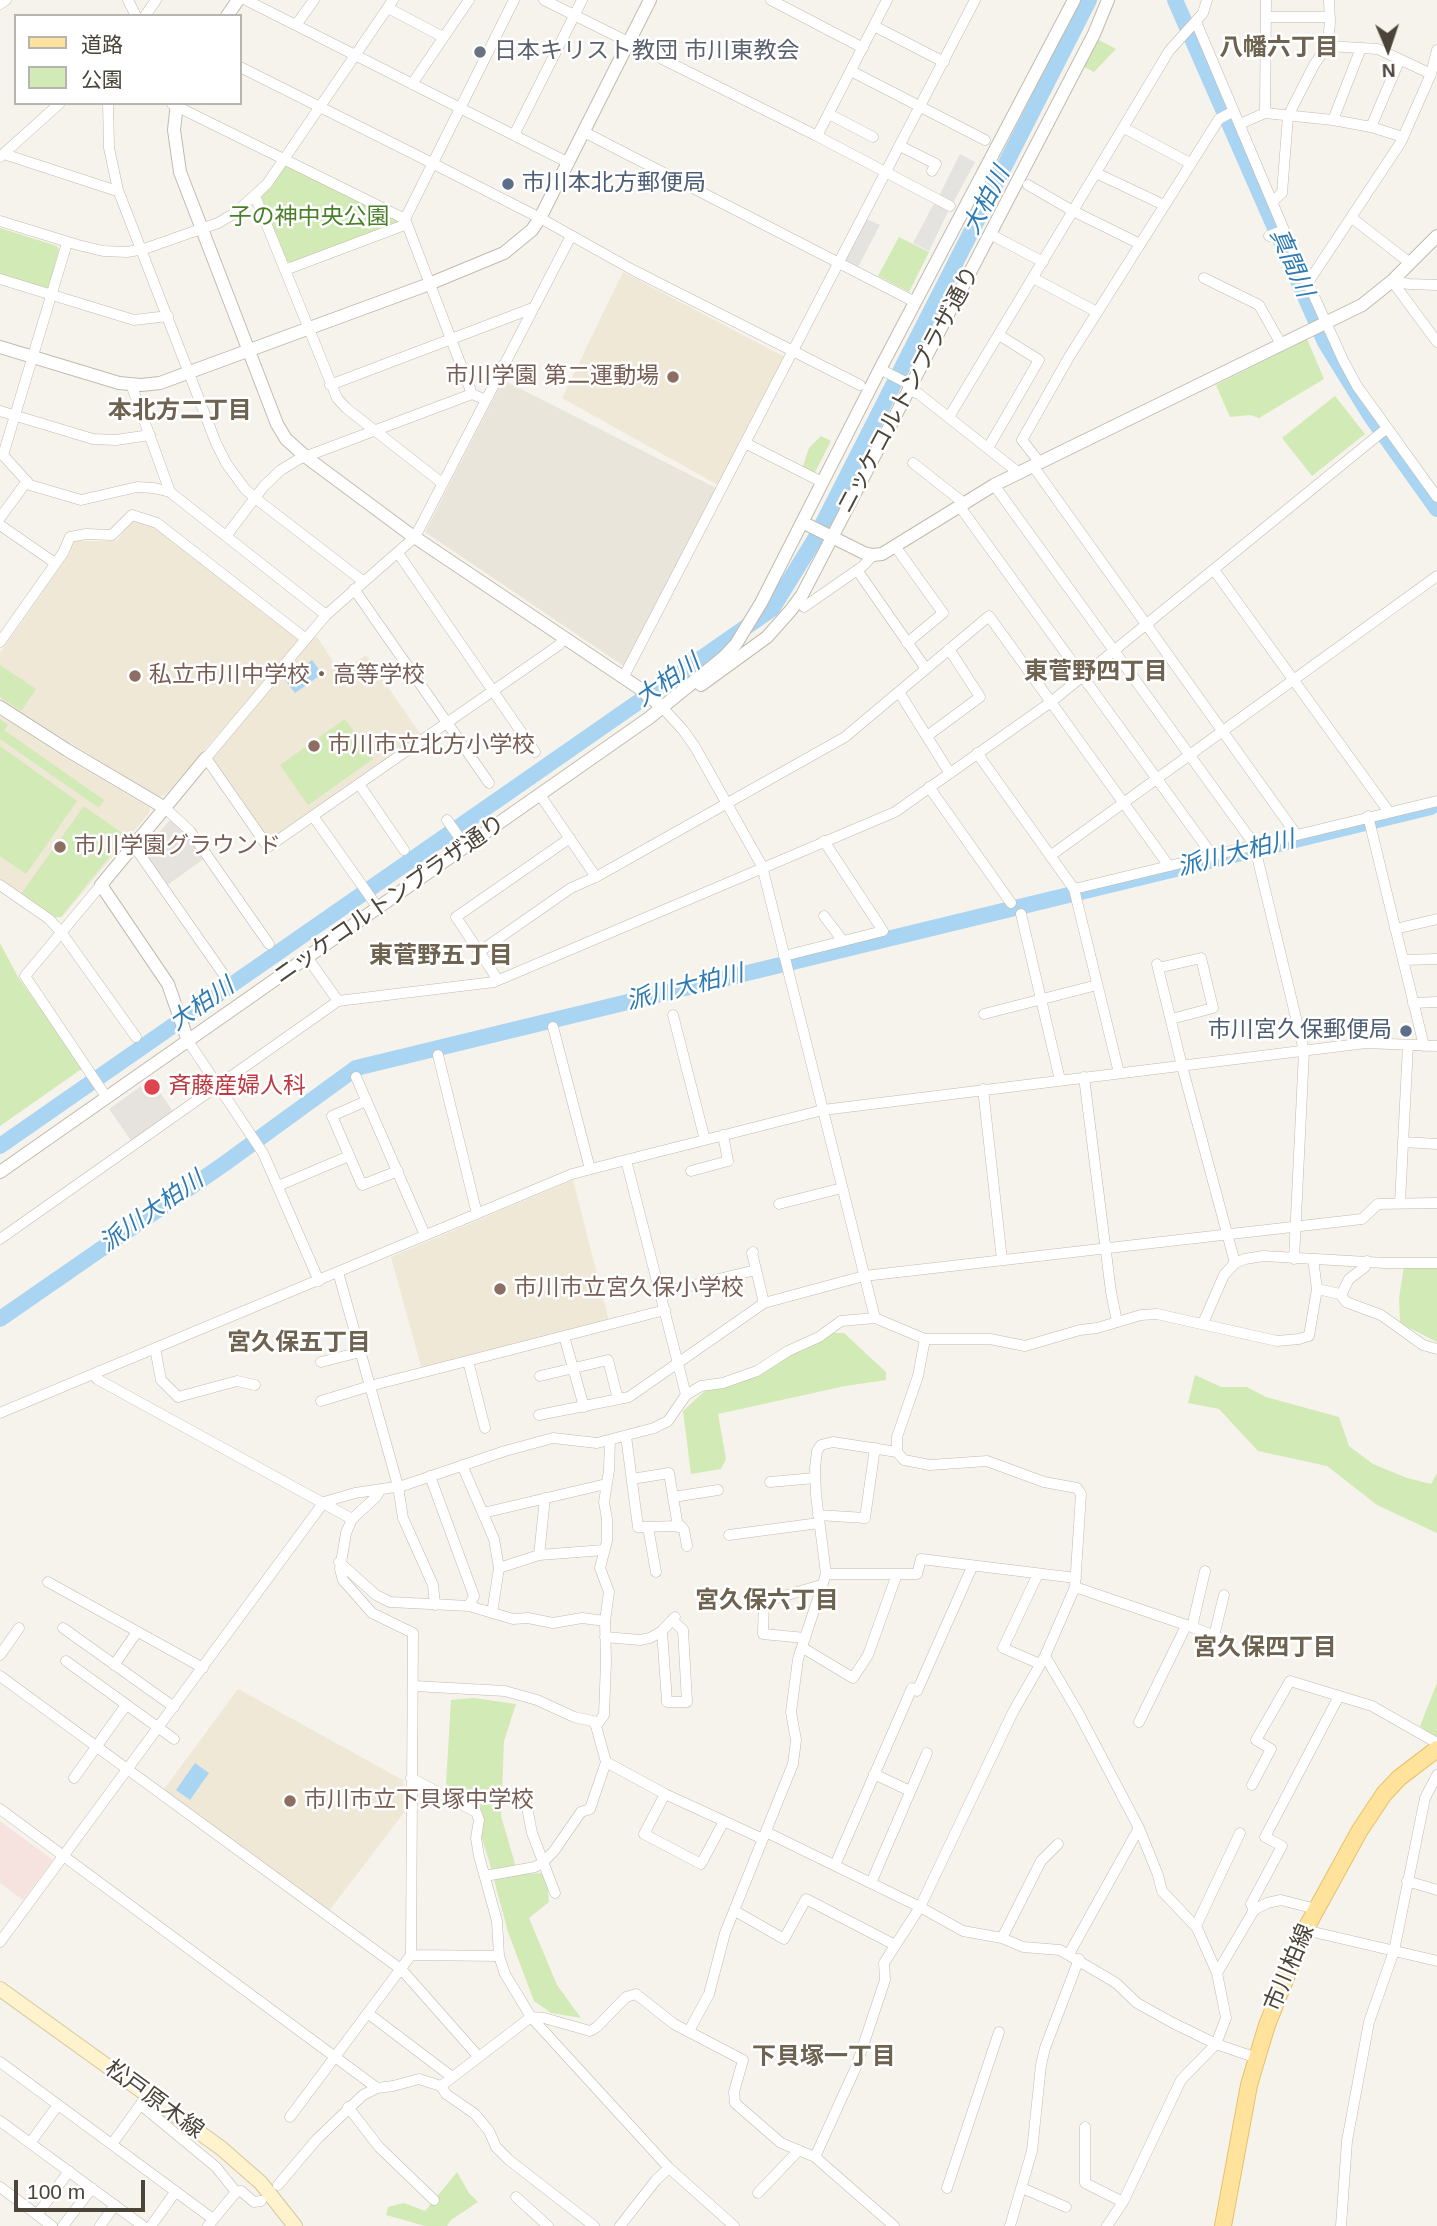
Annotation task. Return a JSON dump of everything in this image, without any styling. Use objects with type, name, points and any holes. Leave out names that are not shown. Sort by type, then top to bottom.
[{"type":"main road","name":"市川柏線","points":[[1223,2226],[1257,2058],[1271,2014],[1305,1930],[1360,1830],[1384,1794],[1399,1778],[1437,1749]]},
{"type":"main road","name":"松戸原木線","points":[[0,1989],[144,2100],[240,2164],[261,2183],[295,2226]]},
{"type":"street","points":[[0,4],[6,0]]},
{"type":"street","points":[[246,0],[569,163]]},
{"type":"street","points":[[296,25],[314,0]]},
{"type":"street","points":[[412,84],[468,0]]},
{"type":"street","points":[[285,270],[406,222],[459,107],[514,0]]},
{"type":"street","points":[[544,0],[886,171],[888,175],[950,206]]},
{"type":"street","points":[[514,135],[582,0]]},
{"type":"street","points":[[0,347],[93,377],[131,384],[160,383],[504,253],[532,230],[540,218],[650,0]]},
{"type":"street","points":[[771,0],[863,48]]},
{"type":"street","points":[[817,136],[887,0]]},
{"type":"street","points":[[623,678],[975,0]]},
{"type":"street","name":"ニッケコルトンプラザ通り","points":[[675,697],[736,644],[755,616],[880,369],[1073,0]]},
{"type":"street","name":"ニッケコルトンプラザ通り","points":[[0,1172],[186,1036],[307,957],[375,904],[463,842],[540,795],[658,704],[691,692],[744,656],[779,625],[802,595],[829,535],[910,388],[1094,34],[1108,0]]},
{"type":"street","points":[[950,417],[1169,51],[1203,13],[1207,0]]},
{"type":"street","points":[[1265,113],[1266,0]]},
{"type":"street","points":[[1273,201],[1282,192],[1288,116],[1314,65],[1327,46],[1329,0]]},
{"type":"street","points":[[0,221],[67,243],[103,251],[142,250],[218,223],[255,196],[285,159],[391,4],[443,37]]},
{"type":"street","points":[[1266,17],[1330,17]]},
{"type":"street","points":[[1196,22],[1284,230],[1343,360],[1357,386],[1437,497]]},
{"type":"street","points":[[874,26],[944,62]]},
{"type":"street","points":[[1327,46],[1378,49],[1432,74]]},
{"type":"street","points":[[1333,120],[1362,48]]},
{"type":"street","points":[[1309,281],[1403,137],[1432,74],[1437,50]]},
{"type":"street","points":[[1371,127],[1400,59]]},
{"type":"street","points":[[242,68],[540,218],[860,385]]},
{"type":"street","points":[[851,71],[985,140]]},
{"type":"street","points":[[2,155],[58,105]]},
{"type":"street","points":[[108,105],[109,148],[118,190],[226,463],[255,498],[364,582]]},
{"type":"street","points":[[175,105],[177,158],[201,229],[277,424],[286,439],[306,457],[415,537],[639,688],[684,730],[727,803],[762,866],[876,1318]]},
{"type":"street","points":[[177,105],[406,222],[472,394]]},
{"type":"street","points":[[1234,110],[1219,119],[1190,163],[1097,312],[1022,440],[1036,465],[1146,624],[1296,834]]},
{"type":"street","points":[[1240,124],[1265,113],[1333,120],[1371,127],[1403,137]]},
{"type":"street","points":[[829,114],[873,137]]},
{"type":"street","points":[[1124,128],[1190,163]]},
{"type":"street","points":[[584,132],[915,302]]},
{"type":"street","points":[[900,146],[936,164],[932,170]]},
{"type":"street","points":[[2,155],[118,190]]},
{"type":"street","points":[[1096,173],[1164,205]]},
{"type":"street","points":[[1028,185],[1140,244]]},
{"type":"street","points":[[255,196],[337,398],[346,408],[442,483]]},
{"type":"street","points":[[1352,218],[1410,263]]},
{"type":"street","points":[[1269,236],[1284,230]]},
{"type":"street","points":[[990,234],[1043,262]]},
{"type":"street","points":[[105,1094],[25,976],[326,615],[415,537],[572,236]]},
{"type":"street","points":[[804,607],[857,570],[873,555],[895,546],[995,485],[1370,300],[1436,237]]},
{"type":"street","points":[[67,243],[3,455],[30,485],[82,500],[137,487],[170,492],[326,615]]},
{"type":"street","points":[[1033,278],[1097,312]]},
{"type":"street","points":[[1204,278],[1259,305],[1281,344]]},
{"type":"street","points":[[0,279],[134,320],[168,316]]},
{"type":"street","points":[[1392,281],[1437,285]]},
{"type":"street","points":[[1392,281],[1437,342]]},
{"type":"street","points":[[330,385],[533,308]]},
{"type":"street","points":[[988,448],[1039,360],[999,335]]},
{"type":"street","points":[[880,369],[950,417],[1019,473]]},
{"type":"street","points":[[131,384],[170,492]]},
{"type":"street","points":[[226,536],[281,470],[306,457],[472,394],[486,400]]},
{"type":"street","points":[[0,411],[93,439],[116,440],[150,435]]},
{"type":"street","points":[[0,1239],[338,1001],[498,980],[762,866],[895,812],[1051,702],[1387,428]]},
{"type":"street","points":[[745,443],[822,482]]},
{"type":"street","points":[[913,463],[962,505],[1082,677],[1212,855]]},
{"type":"street","points":[[0,518],[27,481]]},
{"type":"street","points":[[995,485],[1254,845],[1304,1051],[1294,1259]]},
{"type":"street","points":[[0,642],[55,564],[69,537],[86,534],[112,535],[132,515],[157,523],[306,639]]},
{"type":"street","points":[[804,523],[855,549],[873,555]]},
{"type":"street","points":[[0,524],[55,564]]},
{"type":"street","points":[[895,546],[943,612],[907,643]]},
{"type":"street","points":[[398,553],[535,752]]},
{"type":"street","points":[[857,570],[926,669]]},
{"type":"street","points":[[1214,570],[1389,812]]},
{"type":"street","points":[[1050,856],[1437,576]]},
{"type":"street","points":[[354,589],[489,783]]},
{"type":"street","points":[[479,952],[571,888],[596,877],[845,737],[989,616],[1169,866]]},
{"type":"street","points":[[206,758],[268,847],[559,645],[565,638]]},
{"type":"street","points":[[927,736],[980,697],[949,649]]},
{"type":"street","points":[[899,692],[949,772]]},
{"type":"street","points":[[0,706],[66,750],[166,808],[190,831],[269,944]]},
{"type":"street","points":[[977,752],[1075,895],[1119,1073]]},
{"type":"street","points":[[359,784],[404,850]]},
{"type":"street","points":[[929,788],[1011,903]]},
{"type":"street","points":[[540,795],[596,877]]},
{"type":"street","points":[[1075,895],[1169,866],[1437,801]]},
{"type":"street","points":[[313,816],[375,904]]},
{"type":"street","points":[[1368,817],[1424,1046]]},
{"type":"street","points":[[447,820],[463,842]]},
{"type":"street","points":[[498,980],[456,917],[570,838]]},
{"type":"street","points":[[784,956],[883,931],[824,841]]},
{"type":"street","points":[[134,846],[224,975]]},
{"type":"street","points":[[0,885],[49,919],[61,932],[136,1037]]},
{"type":"street","points":[[101,885],[161,973],[186,1036],[259,1146],[319,1281]]},
{"type":"street","points":[[1021,914],[1060,1080]]},
{"type":"street","points":[[824,916],[843,941]]},
{"type":"street","points":[[1395,929],[1437,919]]},
{"type":"street","points":[[307,957],[338,1001]]},
{"type":"street","points":[[1171,1019],[1213,1008],[1201,958],[1158,966],[1182,1066],[1235,1263]]},
{"type":"street","points":[[1403,960],[1437,960]]},
{"type":"street","points":[[984,1014],[1097,985]]},
{"type":"street","points":[[1413,1003],[1437,1002]]},
{"type":"street","points":[[673,1016],[705,1140]]},
{"type":"street","points":[[553,1027],[590,1169]]},
{"type":"street","points":[[0,1413],[572,1174],[723,1135],[823,1110],[984,1089],[1366,1043],[1437,1046]]},
{"type":"street","points":[[1400,1203],[1408,1045]]},
{"type":"street","points":[[438,1055],[477,1214]]},
{"type":"street","points":[[356,1077],[425,1236]]},
{"type":"street","points":[[1084,1077],[1105,1249],[1117,1322]]},
{"type":"street","points":[[984,1089],[1002,1260]]},
{"type":"street","points":[[366,1101],[332,1116],[362,1185],[398,1171]]},
{"type":"street","points":[[691,1171],[728,1161],[723,1135]]},
{"type":"street","points":[[1403,1142],[1437,1144]]},
{"type":"street","points":[[278,1186],[349,1156]]},
{"type":"street","points":[[626,1160],[686,1395]]},
{"type":"street","points":[[779,1204],[842,1188]]},
{"type":"street","points":[[539,1415],[629,1397],[764,1303],[864,1276],[1362,1219],[1378,1204],[1437,1203]]},
{"type":"street","points":[[753,1252],[764,1303]]},
{"type":"street","points":[[1203,1323],[1224,1275],[1235,1263],[1263,1256],[1437,1262]]},
{"type":"street","points":[[0,1942],[324,1502],[398,1486],[554,1438],[597,1443],[654,1428],[668,1421],[686,1395],[701,1386],[723,1383],[757,1371],[788,1351],[819,1338],[841,1321],[876,1318],[925,1339],[990,1339],[1024,1346],[1141,1315],[1157,1314],[1277,1341],[1299,1339],[1309,1336],[1317,1289],[1313,1259]]},
{"type":"street","points":[[1341,1295],[1349,1279],[1365,1267],[1367,1261]]},
{"type":"street","points":[[660,1293],[756,1270]]},
{"type":"street","points":[[338,1272],[398,1486],[403,1518],[433,1585],[435,1605]]},
{"type":"street","points":[[1317,1289],[1341,1295],[1346,1302],[1381,1315],[1423,1345],[1437,1349]]},
{"type":"street","points":[[321,1401],[665,1310]]},
{"type":"street","points":[[564,1336],[584,1407]]},
{"type":"street","points":[[897,1452],[897,1437],[918,1376],[925,1339]]},
{"type":"street","points":[[155,1348],[160,1380],[178,1397],[237,1381],[255,1385]]},
{"type":"street","points":[[321,1362],[360,1352]]},
{"type":"street","points":[[540,1376],[608,1360],[618,1399]]},
{"type":"street","points":[[468,1361],[485,1428]]},
{"type":"street","points":[[93,1374],[97,1379],[352,1519]]},
{"type":"street","points":[[626,1436],[638,1527],[678,1527],[684,1530],[687,1546]]},
{"type":"street","points":[[485,1876],[535,1867],[544,1861],[581,1812],[590,1809],[606,1762],[596,1726],[604,1715],[605,1621],[609,1592],[600,1568],[607,1530],[604,1502],[610,1440]]},
{"type":"street","points":[[689,2031],[709,1994],[717,1959],[793,1763],[796,1740],[790,1712],[798,1659],[826,1574],[815,1478],[817,1451],[821,1445],[833,1442],[897,1452],[904,1460],[930,1465],[986,1461],[1044,1482],[1077,1488],[1081,1494],[1075,1583],[1042,1660],[1008,1723],[920,1907],[884,1963],[885,1980],[856,2067],[815,2157]]},
{"type":"street","points":[[729,1535],[818,1519],[865,1518],[875,1448]]},
{"type":"street","points":[[462,1465],[494,1539],[499,1568],[492,1613]]},
{"type":"street","points":[[632,1479],[669,1473],[678,1527]]},
{"type":"street","points":[[430,1476],[474,1596],[469,1606]]},
{"type":"street","points":[[770,1482],[815,1478]]},
{"type":"street","points":[[483,1513],[606,1484]]},
{"type":"street","points":[[290,2117],[411,1955],[413,1633],[372,1613],[343,1580],[340,1562],[352,1519],[381,1489]]},
{"type":"street","points":[[673,1497],[718,1490]]},
{"type":"street","points":[[538,1555],[545,1498]]},
{"type":"street","points":[[648,1527],[656,1572]]},
{"type":"street","points":[[499,1568],[538,1555],[604,1550]]},
{"type":"street","points":[[826,1574],[917,1574],[922,1559],[1038,1574],[1075,1583],[1230,1642]]},
{"type":"street","points":[[340,1562],[376,1595],[390,1602],[469,1606],[513,1619],[528,1618],[554,1623],[582,1618],[605,1621]]},
{"type":"street","points":[[835,1865],[912,1688],[917,1691],[972,1567]]},
{"type":"street","points":[[1139,1722],[1189,1626],[1205,1571]]},
{"type":"street","points":[[821,1585],[764,1602],[763,1634],[804,1643],[853,1678],[868,1655],[897,1574]]},
{"type":"street","points":[[1038,1574],[1003,1648],[1042,1660],[1079,1714],[1139,1828],[1162,1891],[1196,1926],[1217,1973],[1226,2018],[1216,2044],[1181,2080],[1123,2202],[1107,2226]]},
{"type":"street","points":[[48,1582],[203,1668]]},
{"type":"street","points":[[1214,1636],[1224,1595]]},
{"type":"street","points":[[605,1637],[640,1640],[650,1638],[662,1631],[673,1618],[683,1630],[687,1702],[667,1702],[662,1631]]},
{"type":"street","points":[[0,1655],[19,1628]]},
{"type":"street","points":[[63,1628],[174,1707]]},
{"type":"street","points":[[114,1665],[136,1632]]},
{"type":"street","points":[[66,1661],[174,1740]]},
{"type":"street","points":[[0,1676],[402,1970],[478,2056]]},
{"type":"street","points":[[1252,1785],[1271,1749],[1256,1740],[1290,1681],[1373,1706],[1437,1743]]},
{"type":"street","points":[[414,1686],[505,1690],[537,1700],[574,1717],[597,1722]]},
{"type":"street","points":[[1254,1910],[1251,1904],[1282,1846],[1265,1837],[1339,1696]]},
{"type":"street","points":[[74,1778],[126,1705]]},
{"type":"street","points":[[872,1883],[927,1753]]},
{"type":"street","points":[[606,1762],[665,1794],[724,1821],[835,1865],[963,1931],[1002,1938],[1023,1947],[1060,1950],[1069,1954],[1116,1983],[1137,2003],[1216,2044],[1257,2058]]},
{"type":"street","points":[[874,1774],[911,1791]]},
{"type":"street","points":[[1341,2226],[1347,2141],[1369,2022],[1394,1951],[1425,1798],[1437,1775]]},
{"type":"street","points":[[411,1778],[476,1812],[479,1821],[476,1838],[497,1921],[499,1956],[505,1974],[531,2017],[670,2168],[734,2226]]},
{"type":"street","points":[[665,1794],[645,1834],[701,1864],[724,1821]]},
{"type":"street","points":[[525,1797],[532,1833],[555,1893]]},
{"type":"street","points":[[0,1809],[377,2088]]},
{"type":"street","points":[[1069,1954],[1139,1828]]},
{"type":"street","points":[[1196,1926],[1240,1833]]},
{"type":"street","points":[[1002,1938],[1041,1861],[1058,1844]]},
{"type":"street","points":[[1407,1881],[1437,1890]]},
{"type":"street","points":[[735,1911],[784,1939],[806,1899],[895,1945]]},
{"type":"street","points":[[1217,1973],[1254,1910],[1281,1900],[1316,1909]]},
{"type":"street","points":[[1305,1930],[1437,1961]]},
{"type":"street","points":[[411,1955],[499,1956]]},
{"type":"street","points":[[1010,2226],[1032,2151],[1045,2048],[1079,1959]]},
{"type":"street","points":[[441,2087],[531,2017],[590,2031],[597,2028],[626,1997],[636,1994],[674,2024],[743,2060],[734,2092],[735,2103],[781,2143],[815,2157],[894,2226]]},
{"type":"street","points":[[369,2014],[453,2077]]},
{"type":"street","points":[[947,2188],[999,2032]]},
{"type":"street","points":[[0,2062],[176,2191],[211,2222],[236,2192],[241,2191],[254,2202],[261,2201]]},
{"type":"street","points":[[278,2185],[348,2107],[377,2088],[419,2079],[441,2087],[446,2094],[475,2114],[489,2131],[496,2147],[509,2160],[594,2226]]},
{"type":"street","points":[[112,2144],[144,2100],[216,2167],[236,2192]]},
{"type":"street","points":[[30,2143],[58,2105]]},
{"type":"street","points":[[348,2107],[379,2147],[434,2200]]},
{"type":"street","points":[[0,2121],[142,2226]]},
{"type":"street","points":[[1085,2127],[1085,2183],[1123,2202]]},
{"type":"street","points":[[758,2193],[799,2150]]},
{"type":"street","points":[[620,2226],[656,2180],[670,2168]]},
{"type":"street","points":[[37,2215],[69,2171]]},
{"type":"street","points":[[0,2188],[52,2226]]},
{"type":"street","points":[[64,2226],[92,2188]]},
{"type":"street","points":[[1022,2188],[1066,2207]]},
{"type":"street","points":[[151,2226],[176,2191]]},
{"type":"street","points":[[516,2197],[548,2226]]},
{"type":"street","points":[[100,2226],[115,2205]]},
{"type":"shaded area","points":[[960,154],[975,162],[952,205],[938,198]]},
{"type":"shaded area","points":[[934,203],[949,210],[929,251],[913,243]]},
{"type":"shaded area","points":[[864,218],[880,225],[857,269],[842,261]]},
{"type":"shaded area","name":"市川学園 第二運動場","points":[[623,272],[785,357],[718,485],[562,398]]},
{"type":"shaded area","points":[[503,380],[716,488],[625,667],[425,532]]},
{"type":"shaded area","name":"私立市川中学校・高等学校","points":[[136,521],[156,528],[298,637],[298,643],[165,795],[157,797],[0,699],[0,653],[70,553],[71,544],[74,541],[117,541],[129,524]]},
{"type":"shaded area","name":"市川市立北方小学校","points":[[313,637],[317,637],[340,672],[366,655],[421,735],[272,840],[267,839],[212,763],[213,757]]},
{"type":"shaded area","name":"市川学園グラウンド","points":[[0,715],[54,751],[150,808],[149,813],[62,917],[53,918],[0,881]]},
{"type":"shaded area","points":[[174,820],[205,858],[166,886],[144,855],[144,850],[169,821]]},
{"type":"shaded area","points":[[151,1079],[174,1113],[132,1142],[109,1109]]},
{"type":"shaded area","name":"市川市立宮久保小学校","points":[[573,1180],[609,1321],[422,1370],[391,1257]]},
{"type":"shaded area","name":"市川市立下貝塚中学校","points":[[238,1689],[403,1780],[406,1810],[329,1911],[162,1792]]},
{"type":"shaded area","points":[[0,1821],[53,1860],[23,1900],[0,1883]]},
{"type":"green space","points":[[1097,39],[1116,49],[1094,72],[1084,67]]},
{"type":"green space","name":"子の神中央公園","points":[[286,164],[401,221],[291,263],[286,261],[260,199]]},
{"type":"green space","points":[[0,228],[57,246],[59,249],[49,287],[44,290],[0,275]]},
{"type":"green space","points":[[899,237],[929,252],[909,292],[878,276]]},
{"type":"green space","points":[[1307,339],[1324,379],[1259,418],[1251,415],[1230,417],[1216,385]]},
{"type":"green space","points":[[1335,396],[1365,434],[1312,476],[1282,438]]},
{"type":"green space","points":[[821,436],[831,441],[814,474],[802,469],[809,448]]},
{"type":"green space","points":[[0,665],[36,689],[21,711],[0,697]]},
{"type":"green space","points":[[0,719],[8,725],[4,730],[104,800],[99,808],[0,739]]},
{"type":"green space","points":[[345,719],[373,759],[308,805],[280,765]]},
{"type":"green space","points":[[0,746],[77,801],[26,874],[0,856]]},
{"type":"green space","points":[[84,806],[126,836],[61,917],[53,917],[21,894]]},
{"type":"green space","points":[[0,943],[18,977],[83,1068],[0,1126]]},
{"type":"green space","points":[[1404,1266],[1437,1266],[1437,1342],[1400,1323],[1399,1298]]},
{"type":"green space","points":[[832,1333],[844,1333],[886,1372],[886,1380],[845,1386],[718,1414],[726,1459],[721,1469],[691,1474],[683,1411],[708,1388],[732,1383]]},
{"type":"green space","points":[[1195,1375],[1221,1387],[1247,1387],[1266,1397],[1339,1417],[1349,1446],[1373,1464],[1407,1478],[1431,1484],[1437,1473],[1437,1533],[1377,1505],[1327,1466],[1258,1451],[1219,1409],[1188,1403]]},
{"type":"green space","points":[[1437,1683],[1437,1740],[1420,1726]]},
{"type":"green space","points":[[474,1698],[516,1704],[504,1741],[501,1816],[518,1874],[546,1873],[549,1902],[529,1918],[557,1985],[581,2018],[551,2013],[534,2001],[508,1932],[470,1801],[446,1784],[451,1700]]},
{"type":"green space","points":[[457,2172],[469,2193],[478,2202],[451,2220],[447,2226],[425,2226],[386,2215],[388,2207],[404,2203],[425,2211]]},
{"type":"water","points":[[312,660],[322,674],[295,693],[285,680]]},
{"type":"water","points":[[195,1763],[209,1773],[190,1800],[176,1790]]},
{"type":"waterway","name":"大柏川","points":[[0,1146],[772,609],[815,539],[1089,0]]},
{"type":"waterway","name":"真間川","points":[[1175,0],[1325,342],[1370,415],[1437,509]]},
{"type":"waterway","name":"派川大柏川","points":[[0,1319],[224,1164],[356,1068],[1431,807]]},
{"type":"place","name":"日本キリスト教団 市川東教会","points":[[480,52]]},
{"type":"place","name":"市川本北方郵便局","points":[[508,184]]},
{"type":"place","name":"市川学園 第二運動場","points":[[673,377]]},
{"type":"place","name":"私立市川中学校・高等学校","points":[[135,676]]},
{"type":"place","name":"市川市立北方小学校","points":[[314,746]]},
{"type":"place","name":"市川学園グラウンド","points":[[60,847]]},
{"type":"place","name":"市川宮久保郵便局","points":[[1406,1031]]},
{"type":"place","name":"斉藤産婦人科","points":[[152,1087]]},
{"type":"place","name":"市川市立宮久保小学校","points":[[500,1289]]},
{"type":"place","name":"市川市立下貝塚中学校","points":[[290,1801]]},
{"type":"district","name":"八幡六丁目","points":[[1279,48]]},
{"type":"district","name":"本北方二丁目","points":[[180,411]]},
{"type":"district","name":"東菅野四丁目","points":[[1096,672]]},
{"type":"district","name":"東菅野五丁目","points":[[441,956]]},
{"type":"district","name":"宮久保五丁目","points":[[299,1343]]},
{"type":"district","name":"宮久保六丁目","points":[[767,1601]]},
{"type":"district","name":"宮久保四丁目","points":[[1265,1648]]},
{"type":"district","name":"下貝塚一丁目","points":[[824,2057]]}]
